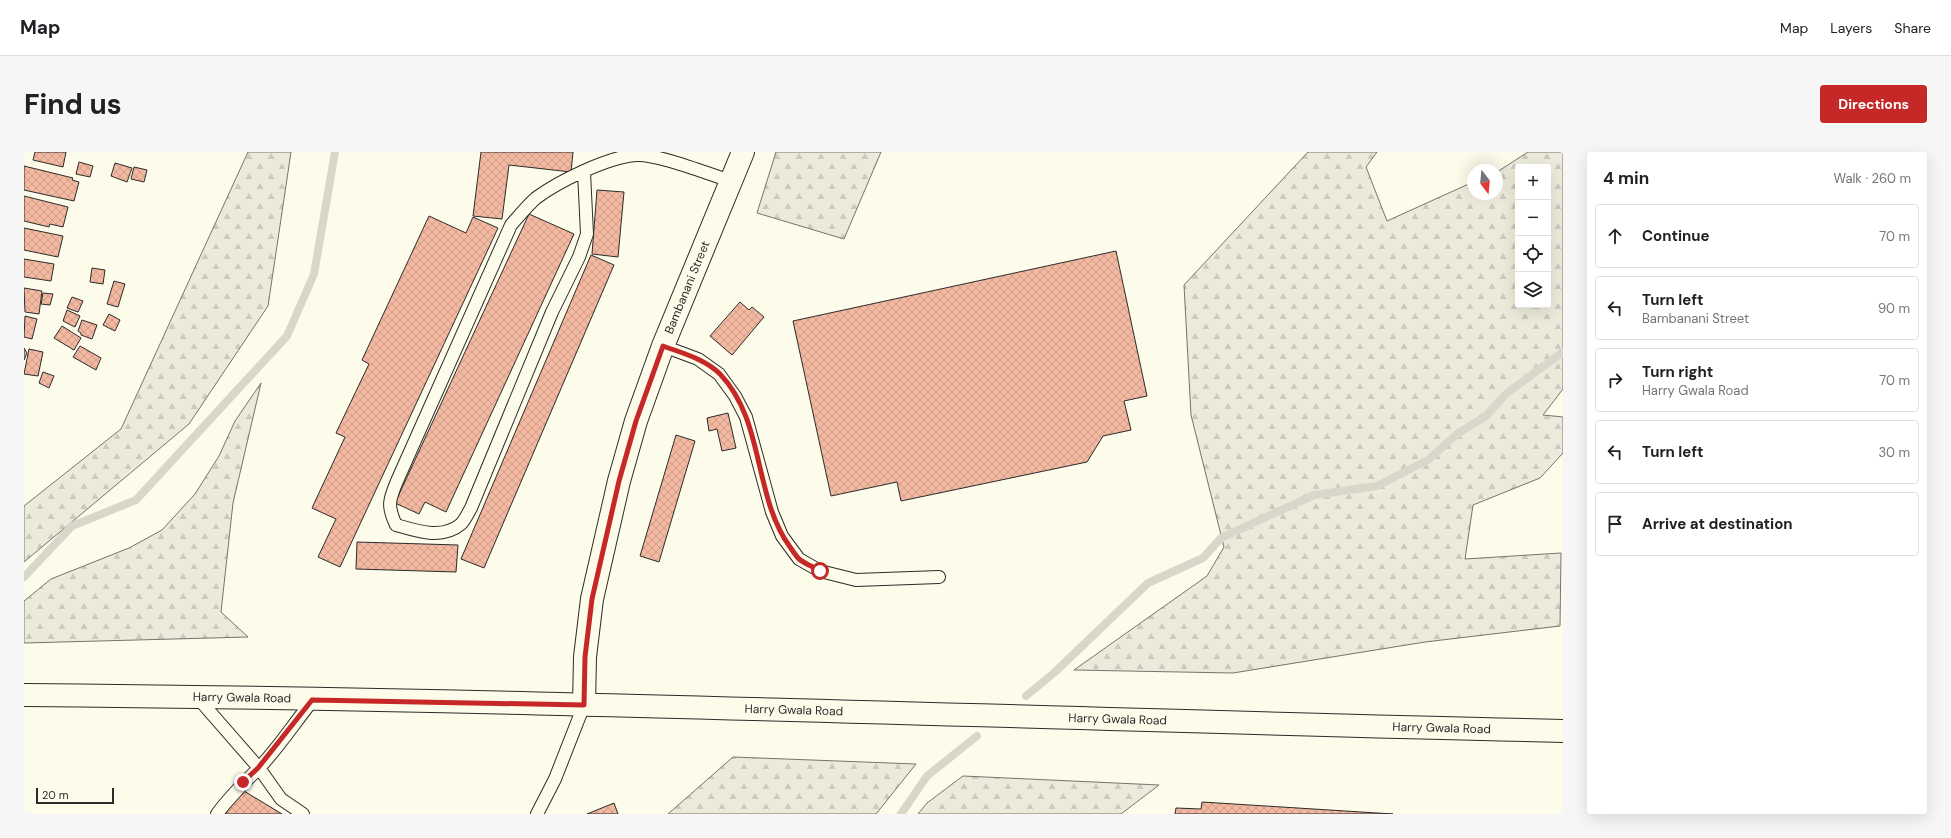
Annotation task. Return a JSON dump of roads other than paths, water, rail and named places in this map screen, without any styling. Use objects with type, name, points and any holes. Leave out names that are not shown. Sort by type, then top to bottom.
[{"type":"main road","name":"Bambanani Street","points":[[584,705],[585,657],[592,599],[619,481],[636,421],[663,346],[743,152]]},
{"type":"main road","name":"Harry Gwala Road","points":[[24,695],[157,696],[858,711],[1096,720],[1563,731]]},
{"type":"lane","points":[[584,172],[586,234],[579,257],[552,312],[471,508],[462,523],[448,532],[425,533],[396,525],[390,512],[390,499],[394,487],[511,225],[536,198],[584,172],[607,160],[638,155],[666,160],[730,181]]},
{"type":"lane","points":[[663,346],[698,359],[720,374],[735,396],[746,417],[775,518],[782,536],[799,559],[820,571],[856,580],[939,576]]},
{"type":"lane","points":[[197,697],[258,768],[281,799],[303,814]]},
{"type":"lane","points":[[218,814],[243,782],[258,768],[312,700]]},
{"type":"lane","points":[[537,814],[555,779],[584,705]]},
{"type":"waterway","points":[[24,577],[72,526],[136,500],[287,336],[314,274],[335,152]]},
{"type":"waterway","points":[[1026,696],[1055,672],[1148,583],[1203,558],[1221,538],[1314,495],[1377,486],[1428,460],[1457,434],[1486,416],[1507,393],[1563,352]]},
{"type":"waterway","points":[[901,814],[927,776],[977,736]]}]
